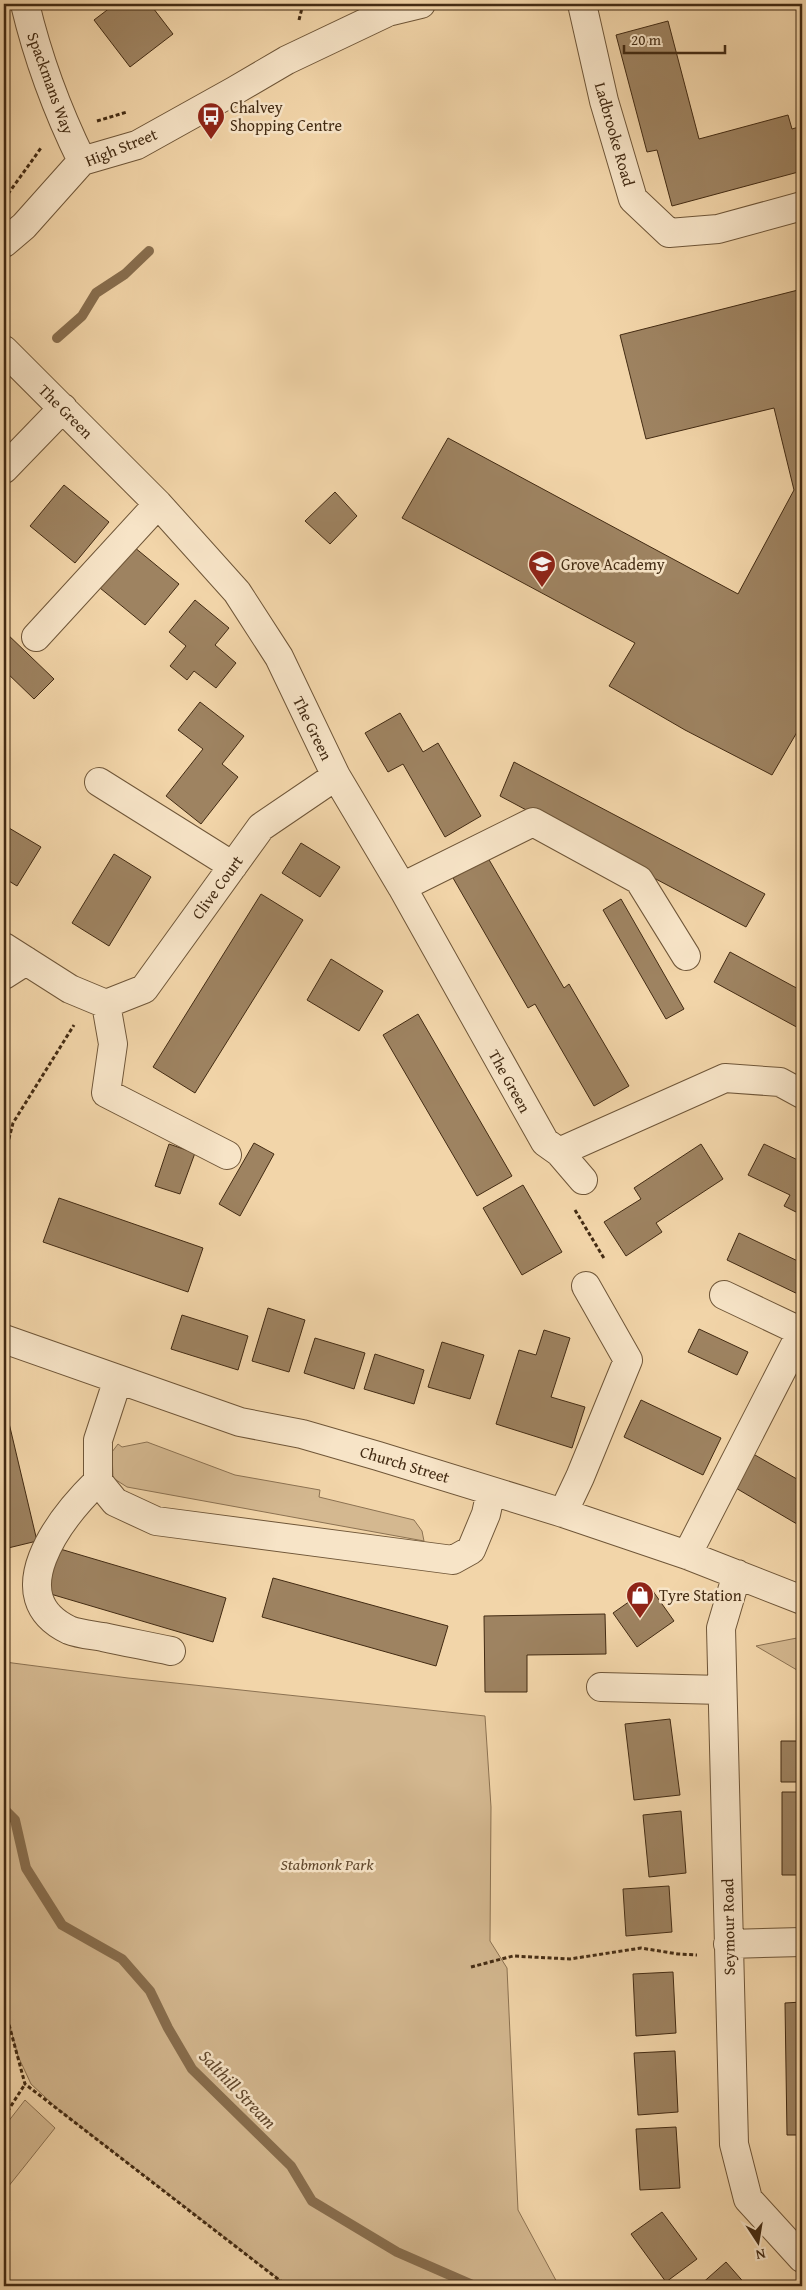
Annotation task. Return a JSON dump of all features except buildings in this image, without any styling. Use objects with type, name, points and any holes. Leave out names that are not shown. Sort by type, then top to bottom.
[{"type":"street","name":"Spackmans Way","points":[[25,4],[32,35],[57,109],[82,162]]},
{"type":"street","name":"High Street","points":[[4,243],[24,226],[82,162],[136,145],[287,60],[388,12],[421,4]]},
{"type":"street","name":"Ladbrooke Road","points":[[582,4],[604,101],[633,199],[669,233],[718,229],[802,206]]},
{"type":"street","name":"The Green","points":[[4,350],[158,504],[237,592],[279,657],[336,776],[402,887],[545,1142],[559,1152],[583,1180]]},
{"type":"street","points":[[4,469],[63,408]]},
{"type":"street","points":[[36,636],[158,504]]},
{"type":"street","name":"Clive Court","points":[[98,1000],[144,989],[261,827],[336,776]]},
{"type":"street","points":[[99,782],[233,866]]},
{"type":"street","points":[[402,887],[533,822],[639,880],[686,956]]},
{"type":"street","points":[[11,961],[98,1000],[113,1044],[106,1093],[227,1155]]},
{"type":"street","points":[[559,1152],[725,1078],[780,1082],[802,1094]]},
{"type":"street","points":[[563,1513],[580,1477],[628,1360],[586,1286]]},
{"type":"street","points":[[687,1555],[802,1331],[724,1295]]},
{"type":"street","name":"Church Street","points":[[4,1339],[240,1422],[302,1434],[563,1513],[687,1555],[802,1600]]},
{"type":"street","points":[[118,1379],[98,1440],[98,1481],[115,1502],[156,1521],[452,1560],[471,1550],[486,1514],[491,1491]]},
{"type":"street","points":[[98,1481],[44,1536],[28,1564],[23,1585],[24,1594],[30,1605],[43,1618],[69,1630],[170,1650]]},
{"type":"street","name":"Seymour Road","points":[[737,1574],[721,1628],[734,2144],[748,2199],[802,2258]]},
{"type":"street","points":[[601,1688],[722,1690]]},
{"type":"street","points":[[728,1949],[802,1942]]},
{"type":"path","points":[[4,1158],[12,1123],[98,1000]]},
{"type":"path","points":[[472,1967],[513,1956],[570,1959],[641,1948],[678,1954],[728,1949]]},
{"type":"path","points":[[4,2006],[25,2084],[287,2286]]},
{"type":"path","points":[[4,2117],[25,2084]]},
{"type":"green space","points":[[147,1442],[235,1475],[320,1490],[319,1497],[414,1520],[422,1531],[424,1541],[127,1487],[113,1478],[112,1452],[118,1444],[122,1447]]},
{"type":"green space","points":[[802,1637],[802,1673],[756,1646]]},
{"type":"green space","name":"Stabmonk Park","points":[[4,1659],[5,1662],[128,1678],[485,1716],[491,1807],[490,1941],[507,1968],[518,2210],[559,2286],[288,2286],[58,2109],[31,2084],[18,2056],[4,2005]]},
{"type":"green space","points":[[25,2100],[55,2128],[4,2192],[4,2127]]},
{"type":"waterway","name":"Salthill Stream","points":[[57,338],[82,316],[96,293],[125,274],[149,251]]},
{"type":"waterway","name":"Salthill Stream","points":[[4,1809],[15,1820],[26,1868],[62,1925],[122,1959],[150,1991],[168,2028],[192,2069],[291,2166],[312,2201],[397,2252],[475,2286]]},
{"type":"place","name":"Chalvey Shopping Centre","points":[[211,140]]},
{"type":"place","name":"Grove Academy","points":[[542,588]]},
{"type":"place","name":"Tyre Station","points":[[640,1619]]}]
